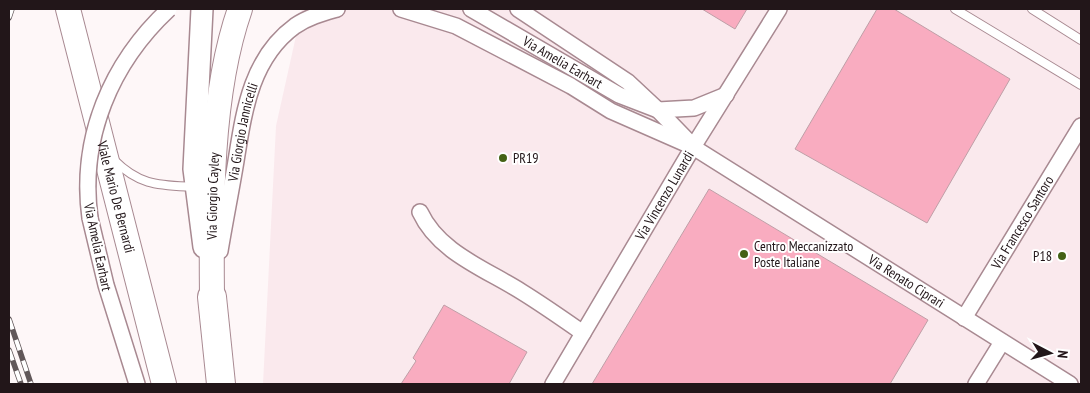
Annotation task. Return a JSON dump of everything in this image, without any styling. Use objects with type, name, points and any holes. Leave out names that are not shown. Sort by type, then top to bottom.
[{"type":"highway","name":"Via Giorgio Cayley","points":[[212,297],[221,384]]},
{"type":"main road","name":"Viale Mario De Bernardi","points":[[68,9],[100,142],[164,384]]},
{"type":"main road","points":[[202,9],[195,123],[195,187],[212,297]]},
{"type":"main road","name":"Via Giorgio Cayley","points":[[212,297],[212,201],[216,140],[234,9]]},
{"type":"main road","points":[[230,36],[240,9]]},
{"type":"street","name":"Via Amelia Earhart","points":[[136,384],[106,285],[90,218],[87,182],[91,146],[106,96],[132,49],[169,9]]},
{"type":"street","name":"Via Giorgio Jannicelli","points":[[212,297],[242,119],[259,67],[274,46],[296,26],[316,15],[338,9]]},
{"type":"street","points":[[401,9],[456,26],[548,74],[611,111],[693,147]]},
{"type":"street","name":"Via Amelia Earhart","points":[[471,9],[620,95],[658,110]]},
{"type":"street","points":[[518,9],[628,82],[693,147]]},
{"type":"street","name":"Via Vincenzo Lunardi","points":[[553,384],[693,147],[779,9]]},
{"type":"street","points":[[658,110],[694,108],[726,95]]},
{"type":"street","name":"Via Francesco Santoro","points":[[964,318],[1081,126]]},
{"type":"street","name":"Via Renato Ciprari","points":[[693,147],[1070,384]]},
{"type":"street","points":[[420,212],[438,239],[456,253],[522,292],[583,333]]},
{"type":"street","points":[[976,384],[1002,342]]},
{"type":"lane","points":[[955,9],[1081,85]]},
{"type":"lane","points":[[1032,9],[1081,40]]},
{"type":"lane","points":[[100,142],[112,158],[134,178],[163,186],[195,187]]},
{"type":"shaded area","points":[[302,9],[1081,9],[1081,384],[263,384],[276,126]]},
{"type":"building","points":[[702,9],[747,9],[735,29]]},
{"type":"building","points":[[877,9],[894,9],[1010,79],[927,223],[795,149]]},
{"type":"building","name":"Centro Meccanizzato Poste Italiane","points":[[709,189],[928,320],[890,384],[592,384]]},
{"type":"building","points":[[444,305],[527,352],[509,384],[401,384],[416,361],[413,358]]},
{"type":"railway","points":[[9,18],[12,9]]},
{"type":"railway","points":[[9,319],[31,384]]},
{"type":"railway","points":[[9,350],[21,384]]},
{"type":"place","name":"PR19","points":[[503,158]]},
{"type":"place","name":"Centro Meccanizzato Poste Italiane","points":[[744,254]]},
{"type":"place","name":"P18","points":[[1062,256]]}]
